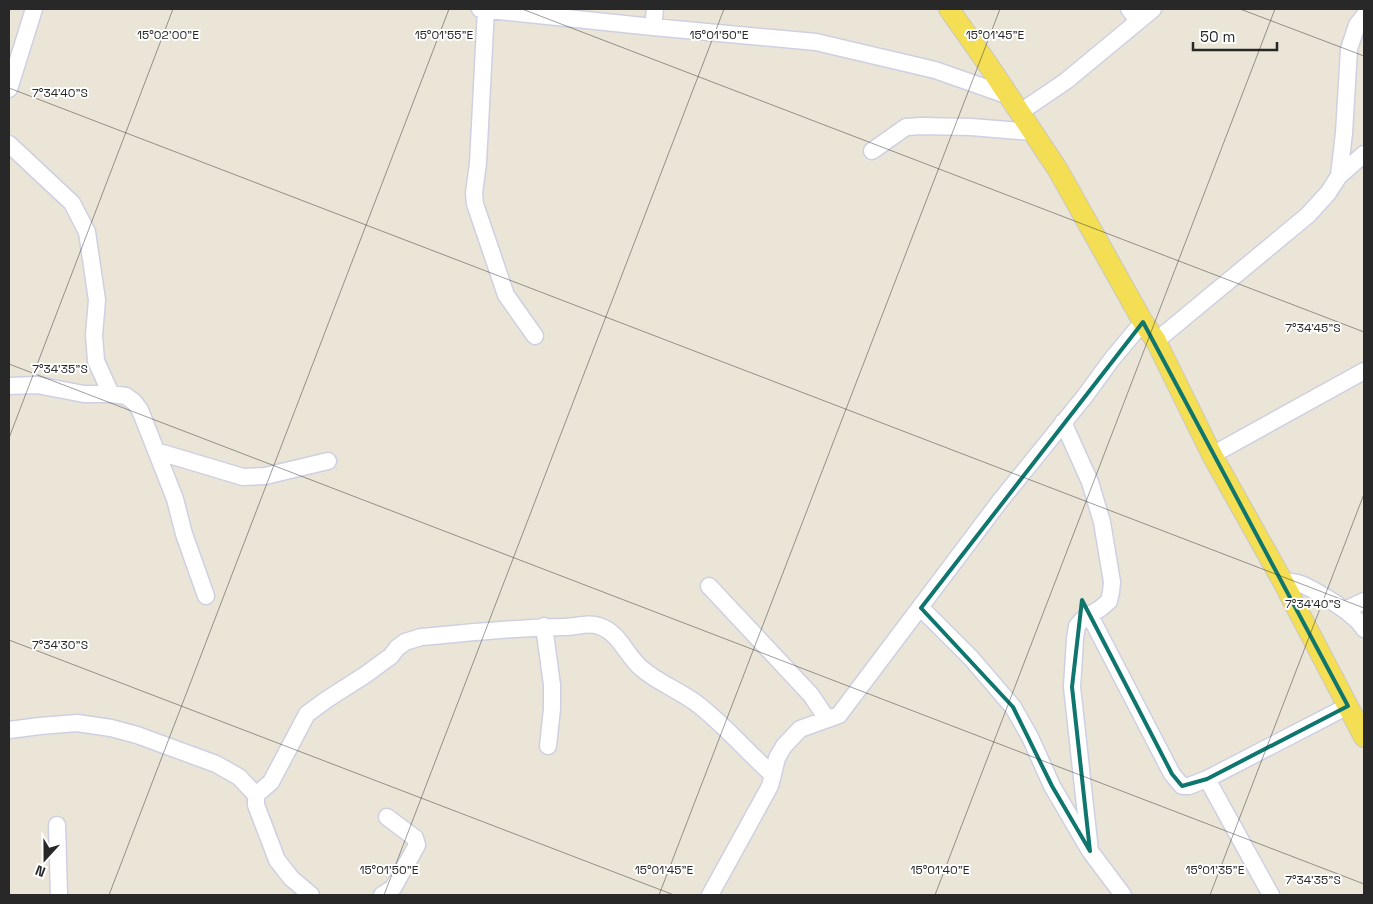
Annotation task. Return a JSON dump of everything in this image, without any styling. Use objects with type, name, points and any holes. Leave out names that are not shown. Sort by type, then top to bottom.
[{"type":"main road","points":[[949,9],[1058,170],[1143,322],[1156,341],[1212,455],[1282,580],[1364,737]]},
{"type":"street","points":[[9,89],[13,60],[34,9]]},
{"type":"street","points":[[480,9],[572,14],[653,27],[816,42],[925,68],[1009,96]]},
{"type":"street","points":[[486,9],[478,163],[474,193],[475,204],[506,295],[535,336]]},
{"type":"street","points":[[653,27],[655,9]]},
{"type":"street","points":[[1019,113],[1066,81],[1134,15],[1153,9]]},
{"type":"street","points":[[1339,176],[1344,133],[1349,49],[1357,24],[1364,16]]},
{"type":"street","points":[[872,151],[906,127],[971,127],[1032,132]]},
{"type":"street","points":[[9,144],[72,203],[87,232],[97,300],[94,335],[96,361],[111,394]]},
{"type":"street","points":[[1156,341],[1308,215],[1328,193],[1339,176],[1364,154]]},
{"type":"street","points":[[710,895],[770,786],[777,758],[784,746],[800,729],[839,715],[1000,501],[1143,322]]},
{"type":"street","points":[[1212,455],[1364,371]]},
{"type":"street","points":[[9,386],[37,385],[84,394],[111,394],[126,396],[134,402],[140,410],[175,499],[184,534],[206,596]]},
{"type":"street","points":[[1063,422],[1090,482],[1102,522],[1112,582],[1109,601],[1101,608],[1089,614],[1077,626],[1072,687],[1090,851]]},
{"type":"street","points":[[156,451],[243,477],[265,476],[328,461]]},
{"type":"street","points":[[1282,580],[1300,584],[1345,610],[1361,623],[1364,629]]},
{"type":"street","points":[[709,586],[811,695],[827,719]]},
{"type":"street","points":[[1345,610],[1364,601]]},
{"type":"street","points":[[921,608],[971,658],[1013,707],[1030,737],[1052,786],[1090,851],[1124,895]]},
{"type":"street","points":[[1089,614],[1176,780],[1182,786],[1189,786],[1207,779],[1348,706]]},
{"type":"street","points":[[256,796],[271,782],[308,714],[391,656],[405,642],[421,636],[592,624],[600,626],[613,634],[641,668],[694,701],[716,718],[773,775]]},
{"type":"street","points":[[544,626],[552,685],[552,709],[548,746]]},
{"type":"street","points":[[9,730],[77,723],[111,728],[137,735],[216,764],[239,778],[256,796],[256,805],[277,860],[291,878],[312,895]]},
{"type":"street","points":[[1207,779],[1271,895]]},
{"type":"street","points":[[382,895],[393,888],[418,846],[415,838],[388,817]]},
{"type":"street","points":[[57,825],[59,895]]},
{"type":"highlighted area","points":[[1143,322],[1348,706],[1207,779],[1182,786],[1172,774],[1082,600],[1072,687],[1090,851],[1052,786],[1013,707],[921,608]]}]
